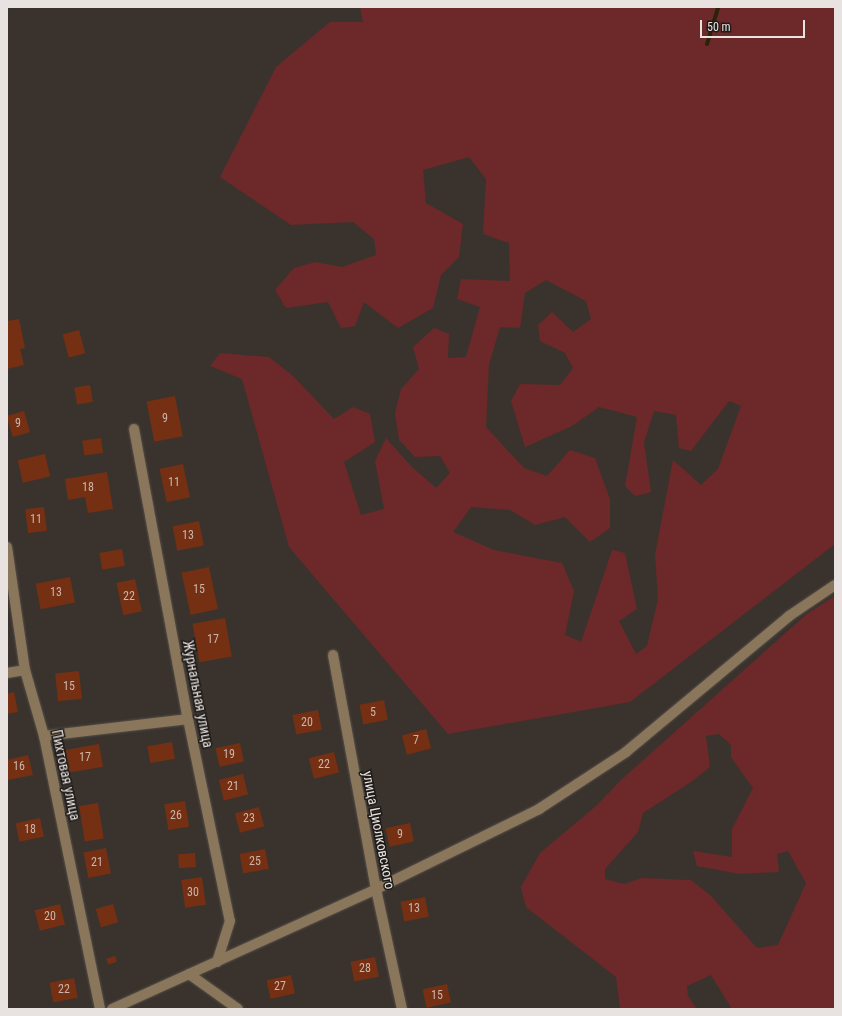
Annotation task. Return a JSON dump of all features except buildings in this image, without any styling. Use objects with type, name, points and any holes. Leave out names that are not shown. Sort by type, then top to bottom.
[{"type":"street","name":"Журнальная улица","points":[[134,429],[188,719],[230,921],[216,962]]},
{"type":"street","name":"Пихтовая улица","points":[[7,547],[26,670],[44,736],[100,1009]]},
{"type":"street","points":[[112,1009],[376,889],[539,809],[626,752],[789,616],[835,585]]},
{"type":"street","name":"улица Циолковского","points":[[333,654],[376,889],[402,1009]]},
{"type":"street","points":[[7,673],[26,670]]},
{"type":"street","points":[[44,736],[188,719]]},
{"type":"street","points":[[190,974],[238,1009]]},
{"type":"shaded area","points":[[360,7],[835,7],[835,544],[630,702],[448,734],[289,547],[242,379],[210,366],[220,353],[269,357],[293,376],[334,419],[353,407],[370,414],[375,442],[344,462],[361,515],[384,509],[375,461],[386,438],[411,466],[436,488],[450,473],[440,456],[415,457],[399,440],[395,413],[401,389],[419,369],[413,347],[434,328],[449,334],[448,358],[466,357],[480,307],[457,299],[461,279],[510,281],[509,243],[483,234],[486,179],[469,157],[423,170],[426,203],[463,224],[459,257],[441,275],[433,308],[398,328],[364,302],[355,326],[341,328],[328,302],[286,308],[275,290],[294,268],[315,262],[342,267],[376,255],[374,239],[353,222],[291,225],[220,177],[276,67],[330,22],[363,22]],"holes":[[[546,280],[586,301],[591,319],[573,332],[552,312],[538,325],[540,341],[565,353],[573,368],[560,385],[520,384],[511,401],[525,447],[572,426],[599,407],[637,417],[625,486],[635,496],[651,492],[644,442],[654,411],[676,415],[679,448],[691,451],[729,401],[741,406],[718,469],[701,485],[673,460],[655,555],[658,599],[647,646],[636,654],[619,621],[637,609],[625,553],[612,550],[581,642],[565,635],[574,591],[562,563],[494,550],[453,532],[471,507],[510,510],[535,525],[565,517],[590,542],[610,528],[610,499],[595,458],[570,450],[547,476],[524,468],[486,427],[489,365],[500,327],[520,328],[525,293]]]},
{"type":"shaded area","points":[[835,596],[835,1009],[732,1009],[711,975],[687,986],[688,996],[697,1009],[620,1009],[616,977],[526,907],[521,887],[540,853],[596,806],[621,780],[808,613]],"holes":[[[719,734],[731,745],[731,757],[753,788],[732,829],[732,857],[693,851],[697,866],[740,874],[779,872],[777,854],[788,851],[806,883],[778,945],[757,948],[711,896],[691,880],[642,878],[624,884],[605,879],[605,869],[638,832],[643,813],[691,782],[710,767],[706,736]]]},
{"type":"waterway","points":[[707,44],[718,7]]}]
